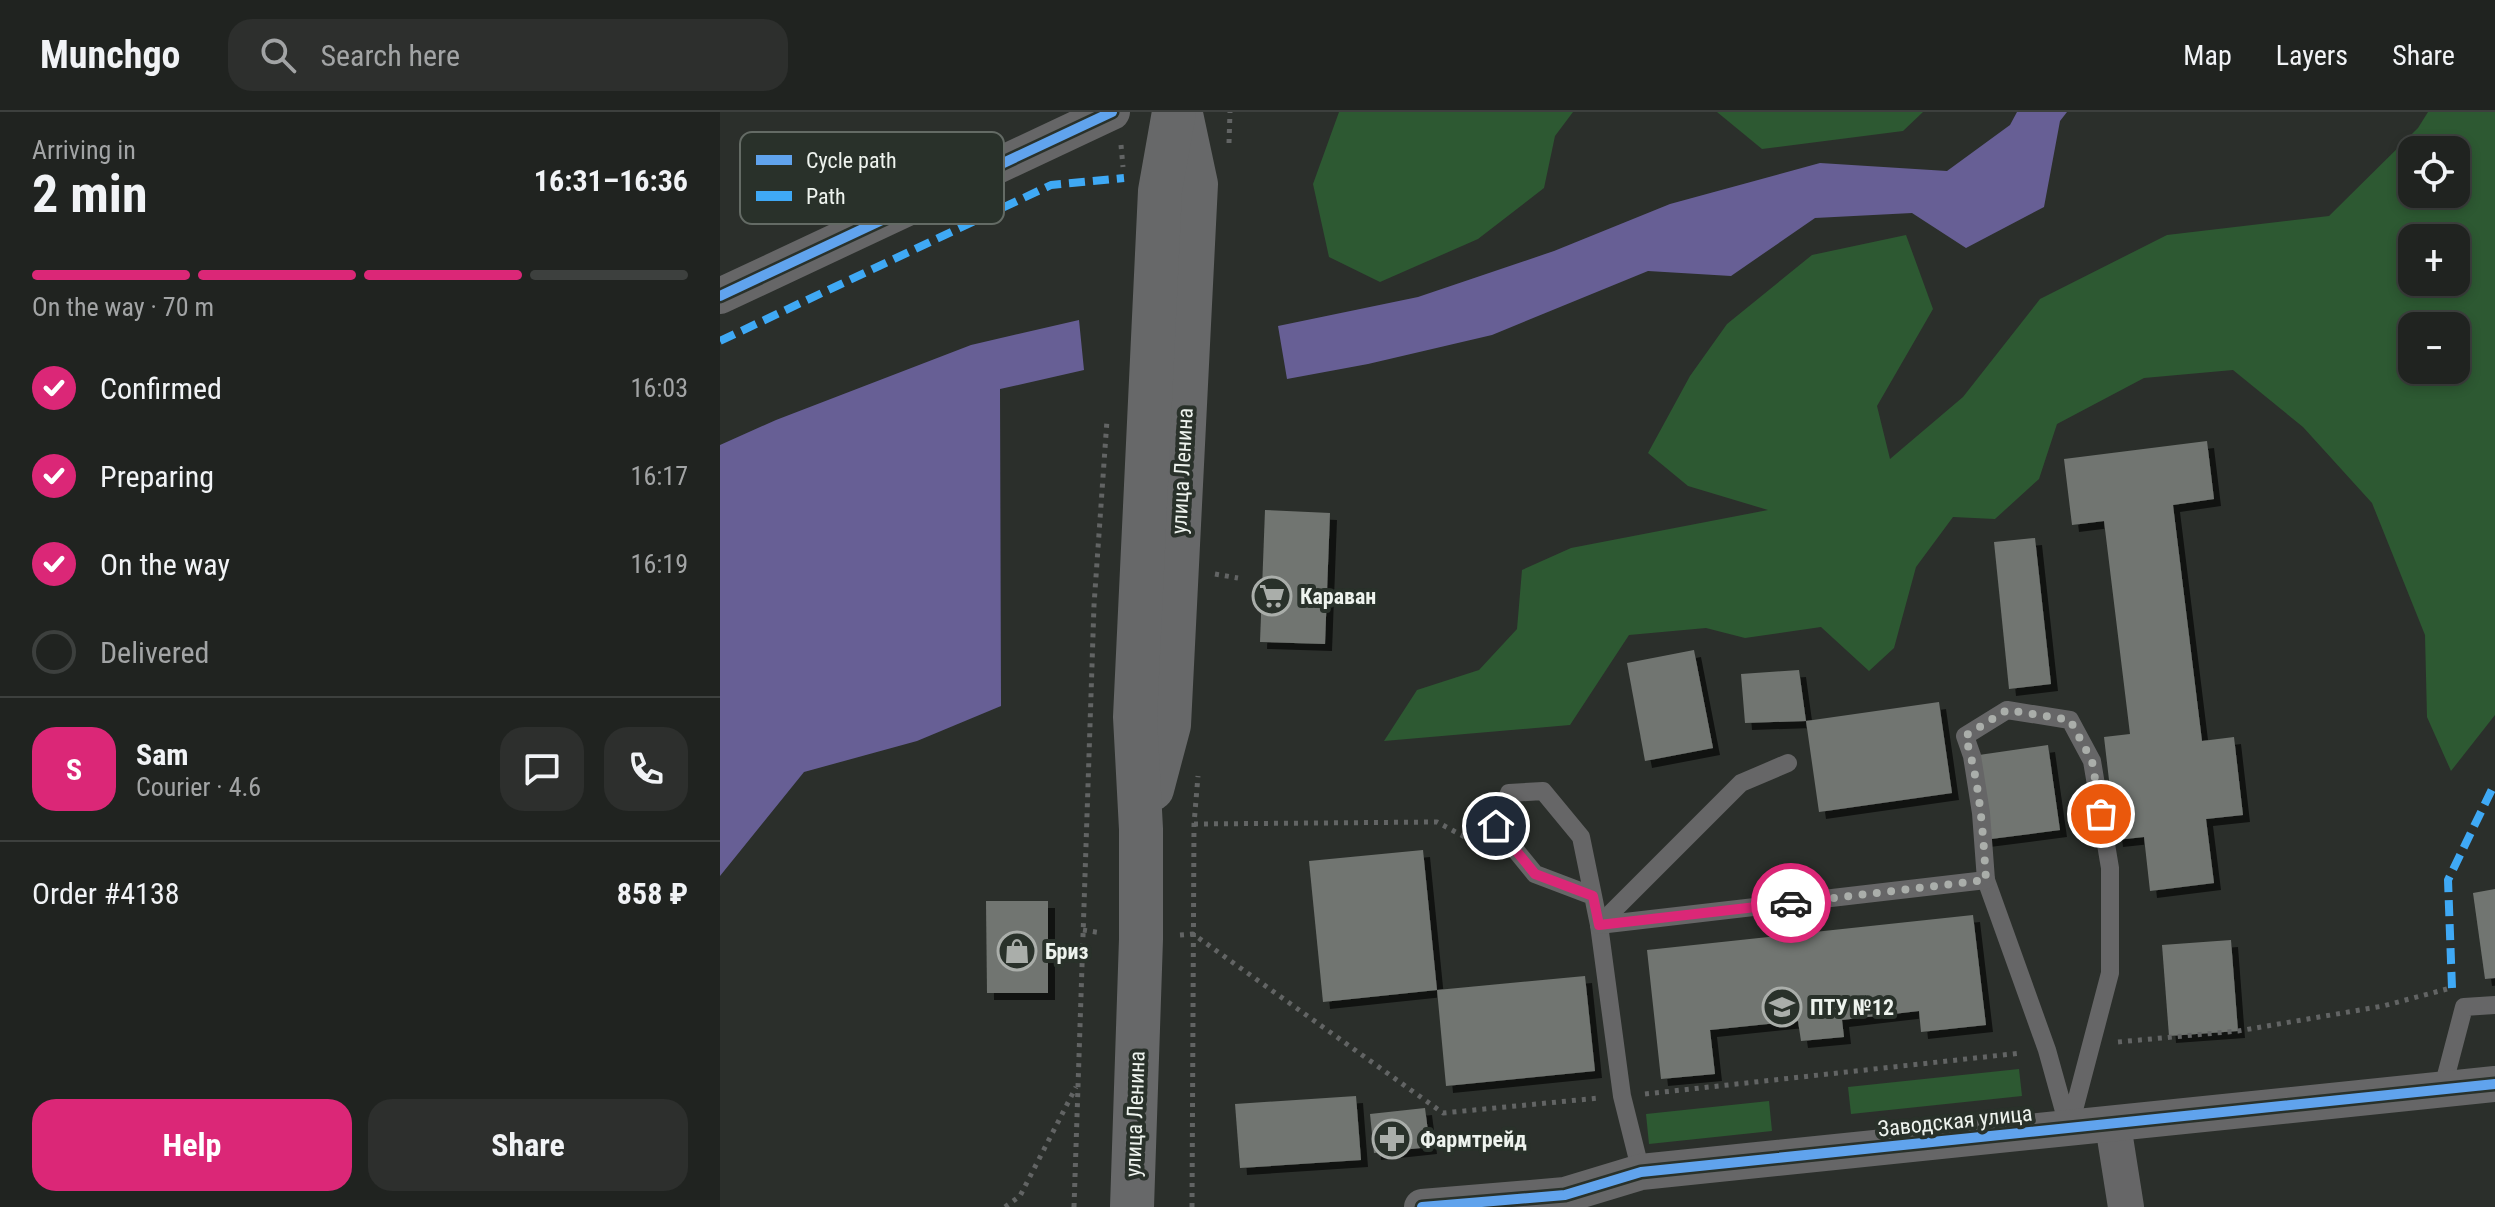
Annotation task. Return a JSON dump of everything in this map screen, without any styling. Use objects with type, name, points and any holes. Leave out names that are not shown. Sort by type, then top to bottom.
[{"type":"main road","name":"улица Ленина","points":[[1132,1207],[1141,939],[1141,829],[1135,717],[1160,191],[1174,112]]},
{"type":"main road","name":"улица Ленина","points":[[1141,829],[1169,725],[1196,184],[1181,112]]},
{"type":"street","points":[[1004,163],[1112,112]]},
{"type":"street","points":[[720,296],[873,224]]},
{"type":"street","name":"Заводская улица","points":[[1422,1207],[1565,1201],[1641,1172],[2495,1084]]},
{"type":"street","points":[[2113,1125],[2126,1207]]},
{"type":"lane","points":[[2007,710],[2070,720],[2092,761],[2110,868],[2110,973],[2069,1129],[2047,1050],[1986,880],[1981,813],[1972,756],[1965,736],[2007,710]]},
{"type":"lane","points":[[1599,925],[1741,783],[1788,763]]},
{"type":"lane","points":[[1593,896],[1535,874],[1496,826],[1509,793],[1543,791],[1581,837],[1599,925],[1622,1096],[1641,1172]]},
{"type":"lane","points":[[1599,925],[1986,880]]},
{"type":"lane","points":[[2443,1087],[2464,1007],[2495,1005]]},
{"type":"path","points":[[1214,574],[1238,578]]},
{"type":"path","points":[[1194,824],[1437,822],[1479,844]]},
{"type":"path","points":[[1193,934],[1443,1113],[2047,1050]]},
{"type":"path","points":[[2091,1045],[2238,1031],[2383,1006],[2452,988]]},
{"type":"path","points":[[1005,1207],[1020,1196],[1078,1083]]},
{"type":"green space","points":[[1339,112],[1573,112],[1555,136],[1544,188],[1478,239],[1380,282],[1329,257],[1313,184]]},
{"type":"green space","points":[[1717,112],[1923,112],[1903,131],[1762,149]]},
{"type":"green space","points":[[2428,112],[2495,112],[2495,715],[2451,771],[2427,717],[2425,635],[2372,503],[2303,427],[2233,370],[2144,378],[2057,424],[2039,479],[1995,519],[1953,517],[1916,567],[1894,648],[1869,671],[1821,627],[1745,638],[1706,628],[1629,635],[1570,725],[1384,741],[1417,690],[1479,670],[1517,629],[1522,570],[1571,548],[1768,510],[1688,486],[1648,453],[1690,376],[1727,324],[1812,255],[1906,235],[1933,309],[1877,406],[1890,459],[1963,397],[2040,299],[2167,235],[2329,216],[2398,148],[2398,208],[2470,208],[2470,136],[2410,136]]},
{"type":"green space","points":[[2019,1069],[2022,1096],[1851,1114],[1848,1087]]},
{"type":"green space","points":[[1769,1101],[1772,1131],[1649,1144],[1646,1114]]},
{"type":"shaded area","points":[[2017,112],[2067,112],[2060,121],[2044,207],[1966,248],[1912,213],[1815,218],[1731,276],[1648,271],[1492,335],[1287,379],[1278,326],[1418,297],[1554,251],[1670,204],[1820,163],[1947,171],[2010,125]]},
{"type":"shaded area","points":[[1079,320],[1084,370],[1000,389],[1001,706],[917,741],[804,772],[720,876],[720,445],[776,420],[971,345]]},
{"type":"building","points":[[2207,441],[2214,499],[2173,505],[2202,741],[2234,737],[2243,815],[2206,819],[2214,883],[2150,891],[2144,837],[2116,840],[2104,737],[2130,734],[2104,521],[2072,525],[2064,459]]},
{"type":"building","points":[[1265,510],[1330,513],[1325,644],[1260,642]]},
{"type":"building","points":[[2035,538],[2051,684],[2009,689],[1994,542]]},
{"type":"building","points":[[1694,650],[1713,748],[1645,761],[1627,663]]},
{"type":"building","points":[[1799,670],[1806,721],[1745,723],[1741,674]]},
{"type":"building","points":[[1939,702],[1952,793],[1819,812],[1806,721]]},
{"type":"building","points":[[2048,745],[2060,830],[1983,840],[1972,756]]},
{"type":"building","points":[[1423,850],[1437,990],[1323,1002],[1309,861]]},
{"type":"building","points":[[2495,889],[2495,978],[2485,979],[2473,893]]},
{"type":"building","points":[[986,901],[1048,901],[1048,993],[987,993]]},
{"type":"building","points":[[1973,915],[1986,1025],[1921,1032],[1919,1011],[1842,1020],[1844,1037],[1801,1041],[1798,1021],[1710,1030],[1715,1074],[1661,1079],[1647,950]]},
{"type":"building","points":[[2231,940],[2238,1031],[2169,1036],[2162,945]]},
{"type":"building","points":[[1585,976],[1595,1071],[1446,1086],[1437,990]]},
{"type":"building","points":[[1356,1096],[1361,1160],[1240,1168],[1235,1104]]},
{"type":"building","points":[[1425,1108],[1430,1147],[1374,1153],[1370,1114]]},
{"type":"marked path","points":[[1004,207],[1051,185],[1124,178]]},
{"type":"marked path","points":[[720,341],[968,224]]},
{"type":"marked path","points":[[2452,988],[2448,880],[2495,783]]},
{"type":"cycle path","points":[[1004,163],[1112,112]]},
{"type":"cycle path","points":[[720,296],[873,224]]},
{"type":"cycle path","points":[[1422,1207],[1565,1195],[1641,1172],[2495,1084]]},
{"type":"way so far","points":[[1791,903],[1986,880],[1981,813],[1972,756],[1965,736],[2007,710],[2070,720],[2092,761],[2101,814]]},
{"type":"place","name":"Караван","points":[[1272,596]]},
{"type":"place","name":"Бриз","points":[[1017,951]]},
{"type":"place","name":"ПТУ №12","points":[[1782,1007]]},
{"type":"place","name":"Фармтрейд","points":[[1392,1139]]},
{"type":"route","points":[[1496,826],[1535,874],[1593,896],[1599,925],[1791,903]]}]
